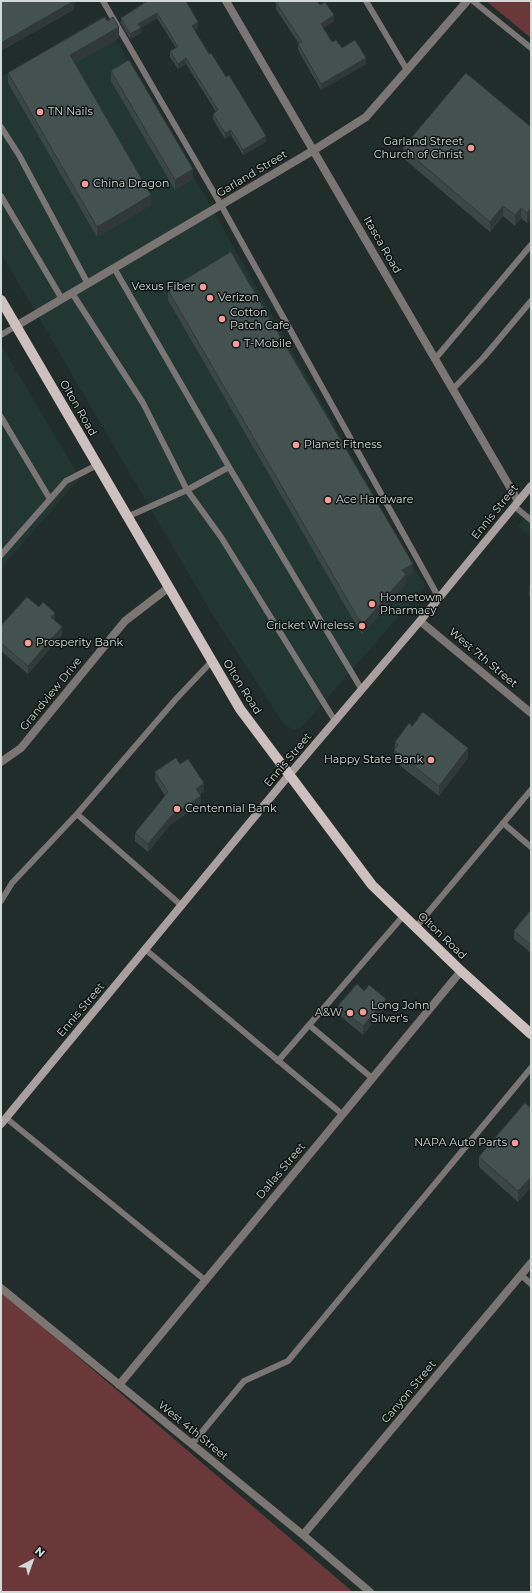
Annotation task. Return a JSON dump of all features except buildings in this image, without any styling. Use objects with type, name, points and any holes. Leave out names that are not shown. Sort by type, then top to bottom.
[{"type":"main road","name":"Olton Road","points":[[1,300],[240,709],[372,885],[461,971],[531,1034]]},
{"type":"main road","name":"Ennis Street","points":[[3,1121],[146,950],[289,775],[420,621],[531,486]]},
{"type":"street","name":"Itasca Road","points":[[226,1],[453,390],[516,504]]},
{"type":"street","name":"Garland Street","points":[[16,326],[314,150],[366,117],[467,1]]},
{"type":"street","name":"Grandview Drive","points":[[1,762],[21,748],[125,621],[168,588]]},
{"type":"street","name":"West 7th Street","points":[[420,621],[531,713]]},
{"type":"street","name":"Dallas Street","points":[[119,1385],[461,971]]},
{"type":"street","name":"Canyon Street","points":[[303,1535],[531,1263]]},
{"type":"street","name":"West 4th Street","points":[[1,1288],[303,1535],[370,1592]]},
{"type":"lane","points":[[103,1],[221,205],[439,598]]},
{"type":"lane","points":[[366,1],[407,70]]},
{"type":"lane","points":[[473,1],[531,48]]},
{"type":"lane","points":[[1,127],[19,155],[88,284]]},
{"type":"lane","points":[[1,196],[62,299]]},
{"type":"lane","points":[[435,359],[531,245]]},
{"type":"lane","points":[[114,268],[229,467],[362,690]]},
{"type":"lane","points":[[72,293],[143,403],[187,490],[221,537],[335,721]]},
{"type":"lane","points":[[453,390],[484,357],[531,301]]},
{"type":"lane","points":[[1,335],[16,326]]},
{"type":"lane","points":[[1,417],[50,499]]},
{"type":"lane","points":[[1,555],[66,480],[97,465]]},
{"type":"lane","points":[[127,517],[187,490],[229,467]]},
{"type":"lane","points":[[516,504],[531,520]]},
{"type":"lane","points":[[1,901],[12,884],[77,814],[176,699],[212,662]]},
{"type":"lane","points":[[416,927],[531,790]]},
{"type":"lane","points":[[77,814],[182,906]]},
{"type":"lane","points":[[503,823],[531,847]]},
{"type":"lane","points":[[278,1061],[404,916]]},
{"type":"lane","points":[[146,950],[342,1114]]},
{"type":"lane","points":[[309,1025],[372,1078]]},
{"type":"lane","points":[[192,1444],[244,1381],[288,1360],[531,1068]]},
{"type":"lane","points":[[3,1121],[205,1280]]},
{"type":"lane","points":[[520,1275],[531,1284]]},
{"type":"shaded area","points":[[486,1],[531,1],[531,38]]},
{"type":"shaded area","points":[[103,16],[425,586],[302,727],[296,729],[291,729],[283,723],[211,612],[1,253],[1,77]]},
{"type":"shaded area","points":[[1,345],[80,478],[1,568]]},
{"type":"shaded area","points":[[531,510],[531,537],[518,526]]},
{"type":"shaded area","points":[[1,1291],[353,1592],[1,1592]]},
{"type":"place","name":"TN Nails","points":[[40,112]]},
{"type":"place","name":"Garland Street Church of Christ","points":[[471,148]]},
{"type":"place","name":"China Dragon","points":[[85,184]]},
{"type":"place","name":"Vexus Fiber","points":[[203,287]]},
{"type":"place","name":"Verizon","points":[[210,298]]},
{"type":"place","name":"Cotton Patch Cafe","points":[[222,319]]},
{"type":"place","name":"T-Mobile","points":[[236,344]]},
{"type":"place","name":"Planet Fitness","points":[[296,445]]},
{"type":"place","name":"Ace Hardware","points":[[328,500]]},
{"type":"place","name":"Hometown Pharmacy","points":[[372,604]]},
{"type":"place","name":"Cricket Wireless","points":[[362,626]]},
{"type":"place","name":"Prosperity Bank","points":[[28,643]]},
{"type":"place","name":"Happy State Bank","points":[[431,760]]},
{"type":"place","name":"Centennial Bank","points":[[177,809]]},
{"type":"place","name":"Long John Silver's","points":[[363,1012]]},
{"type":"place","name":"A&W","points":[[350,1013]]},
{"type":"place","name":"NAPA Auto Parts","points":[[515,1143]]}]
